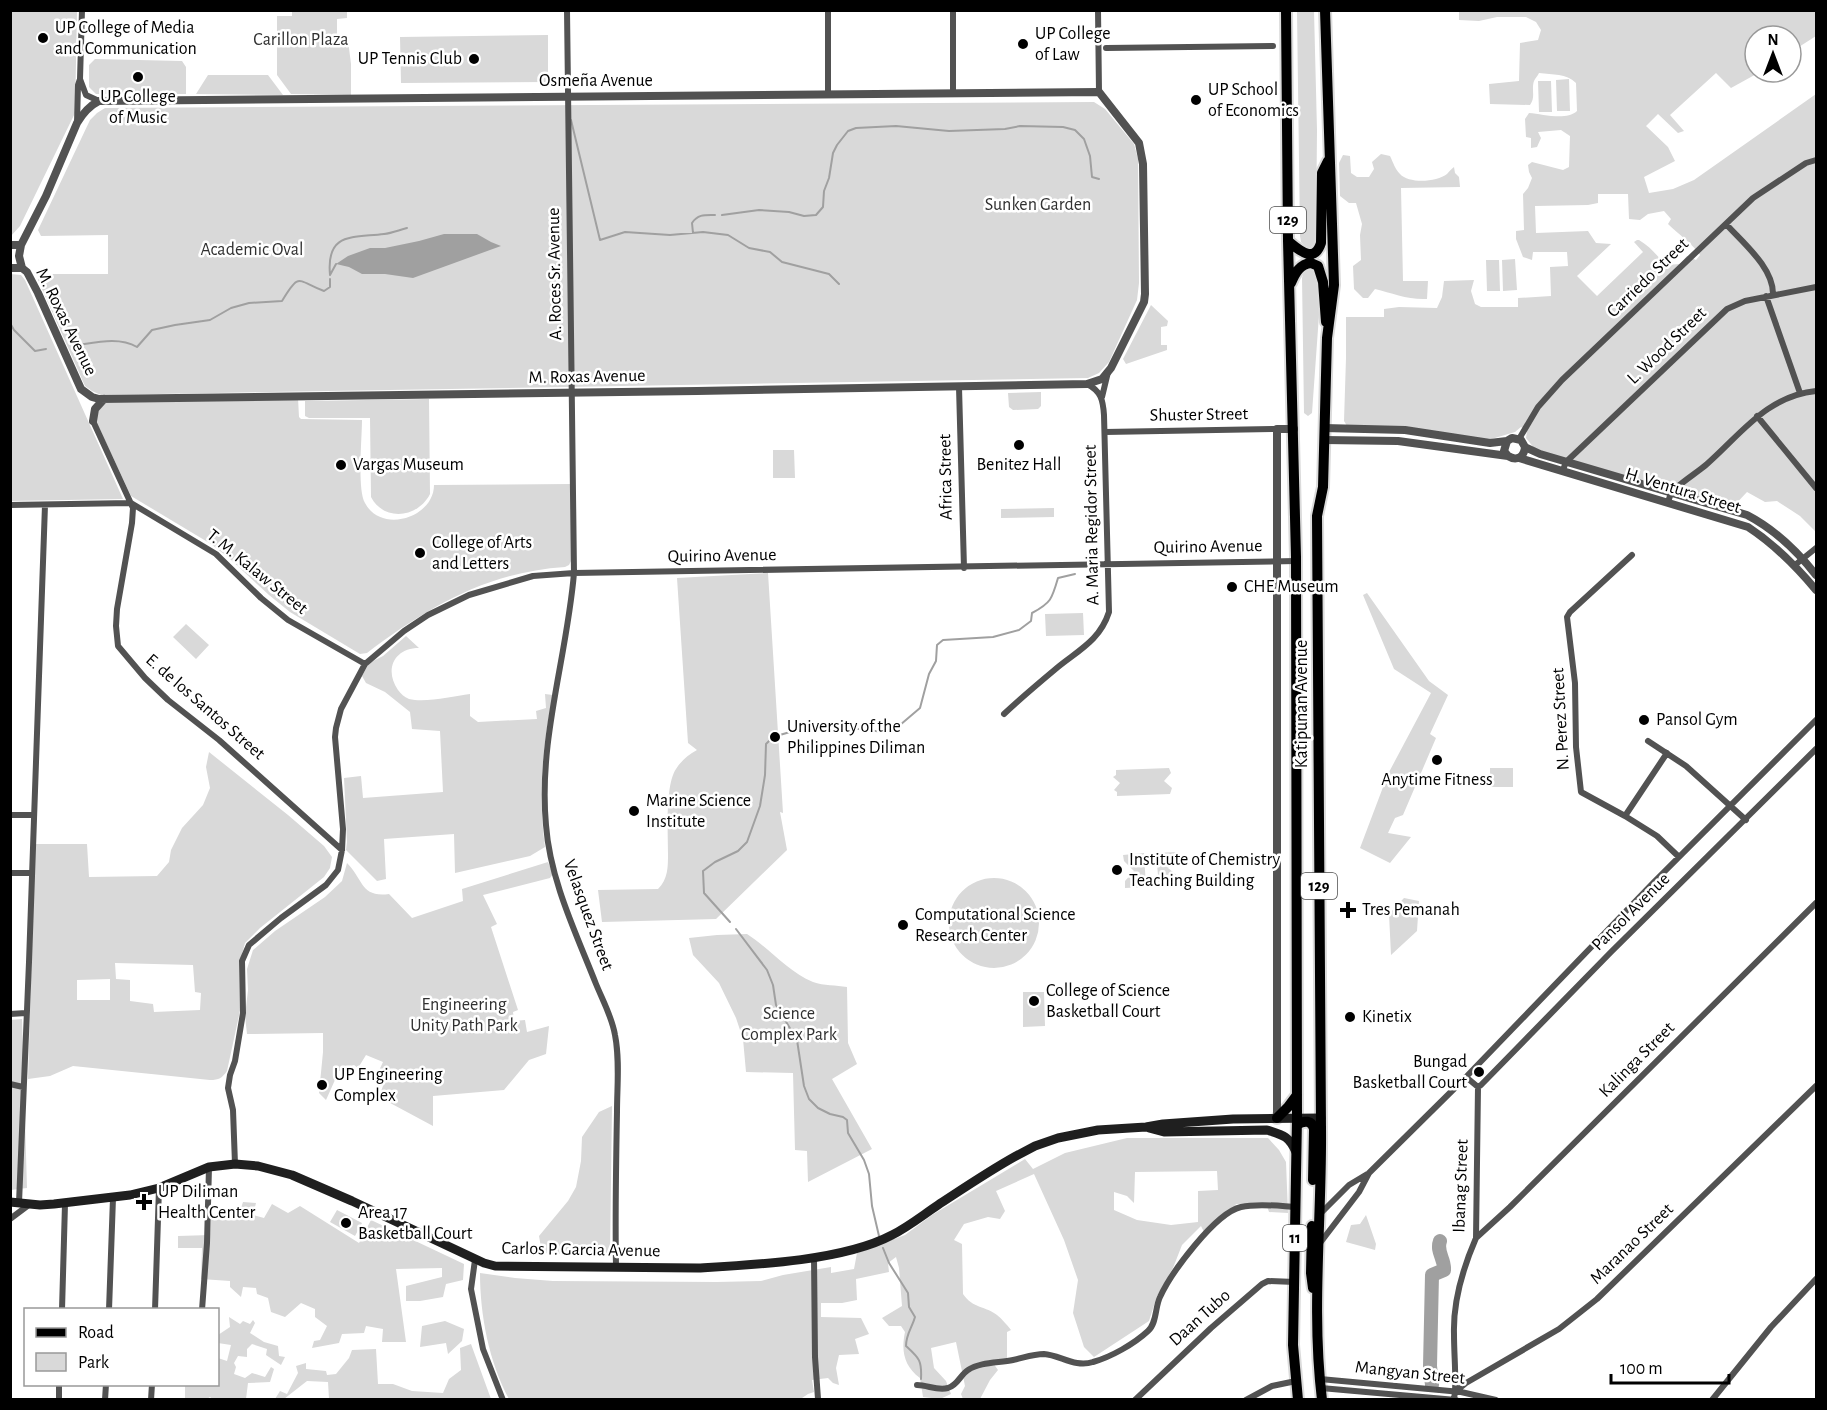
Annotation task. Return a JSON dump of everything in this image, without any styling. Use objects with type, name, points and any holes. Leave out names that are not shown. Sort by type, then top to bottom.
[{"type":"main road","name":"Katipunan Avenue","points":[[1286,10],[1288,241],[1296,561],[1298,972],[1293,1345],[1298,1400]]},
{"type":"main road","name":"Katipunan Avenue","points":[[1321,1389],[1318,1303],[1321,1118],[1317,516],[1323,487],[1327,335],[1334,285],[1325,10]]},
{"type":"main road","points":[[1288,241],[1305,254],[1311,254],[1319,249],[1322,173],[1330,156]]},
{"type":"main road","points":[[1290,288],[1297,270],[1311,263],[1318,266],[1322,274],[1327,335]]},
{"type":"main road","points":[[1297,765],[1318,765]]},
{"type":"main road","points":[[1298,972],[1308,975],[1319,974]]},
{"type":"main road","points":[[1277,1118],[1297,1095]]},
{"type":"main road","name":"Carlos P. Garcia Avenue","points":[[15,1202],[65,1204],[113,1198],[159,1188],[209,1167],[235,1164],[258,1166],[292,1174],[475,1260],[495,1266],[728,1266],[814,1257],[852,1250],[878,1242],[1001,1164],[1035,1146],[1071,1134],[1233,1119],[1277,1118],[1297,1122],[1321,1118]]},
{"type":"main road","points":[[1297,1122],[1310,1122],[1314,1129],[1311,1273],[1318,1303]]},
{"type":"main road","name":"Carlos P. Garcia Avenue","points":[[1146,1127],[1164,1132],[1267,1130],[1291,1141],[1297,1155]]},
{"type":"street","points":[[77,123],[82,10]]},
{"type":"street","name":"A. Roces Sr. Avenue","points":[[567,10],[574,573]]},
{"type":"street","points":[[828,10],[828,94]]},
{"type":"street","points":[[953,10],[953,93]]},
{"type":"street","points":[[1098,10],[1099,92],[1141,147],[1144,302],[1108,372]]},
{"type":"street","points":[[1106,48],[1273,46]]},
{"type":"street","points":[[80,79],[86,95],[99,101]]},
{"type":"street","name":"Osmeña Avenue","points":[[99,101],[1099,92]]},
{"type":"street","points":[[10,268],[22,268],[19,256],[21,245],[46,196],[77,123],[91,105],[99,101]]},
{"type":"street","name":"Carriedo Street","points":[[1519,439],[1538,407],[1562,381],[1753,198],[1806,163],[1816,160]]},
{"type":"street","points":[[1726,224],[1765,268],[1773,287],[1770,296],[1800,393]]},
{"type":"street","points":[[10,245],[21,245]]},
{"type":"street","name":"M. Roxas Avenue","points":[[22,268],[27,272],[39,294],[81,389],[92,397],[104,399],[1087,384],[1097,381],[1108,372]]},
{"type":"street","name":"L. Wood Street","points":[[1565,466],[1727,309],[1745,301],[1816,287]]},
{"type":"street","name":"A. Maria Regidor Street","points":[[1004,714],[1092,642],[1106,622],[1109,612],[1109,564],[1105,432],[1101,397],[1108,372]]},
{"type":"street","points":[[1087,384],[1101,397]]},
{"type":"street","name":"Africa Street","points":[[959,387],[964,568]]},
{"type":"street","points":[[1668,502],[1671,494],[1707,464],[1757,416],[1778,402],[1800,393],[1816,391]]},
{"type":"street","points":[[93,421],[95,409],[104,399]]},
{"type":"street","points":[[1757,416],[1816,488]]},
{"type":"street","name":"E. de los Santos Street","points":[[93,421],[131,502],[133,514],[116,626],[118,646],[145,678],[168,700],[219,740],[342,850]]},
{"type":"street","points":[[1324,428],[1389,429],[1490,443],[1507,441],[1512,438],[1523,442],[1524,454],[1513,459],[1508,456],[1504,451],[1507,441]]},
{"type":"street","name":"Katipunan Avenue","points":[[1277,429],[1277,1118]]},
{"type":"street","name":"Shuster Street","points":[[1105,432],[1294,429]]},
{"type":"street","points":[[1324,440],[1390,440],[1508,456]]},
{"type":"street","name":"H. Ventura Street","points":[[1525,447],[1565,466],[1748,527],[1795,565],[1816,590]]},
{"type":"street","name":"H. Ventura Street","points":[[1519,458],[1565,466],[1747,515],[1761,523],[1803,558],[1816,575]]},
{"type":"street","points":[[10,506],[131,502]]},
{"type":"street","name":"T. M. Kalaw Street","points":[[131,502],[216,554],[261,598],[288,620],[365,664]]},
{"type":"street","points":[[15,1202],[23,1087],[45,505]]},
{"type":"street","points":[[1795,565],[1816,548]]},
{"type":"street","name":"N. Perez Street","points":[[1632,555],[1567,617],[1575,683],[1576,747],[1580,789],[1585,795],[1657,836],[1679,857]]},
{"type":"street","name":"Quirino Avenue","points":[[235,1164],[233,1110],[228,1088],[243,1013],[242,961],[249,945],[255,939],[333,878],[338,870],[343,829],[336,728],[341,710],[365,664],[404,631],[428,615],[469,595],[532,576],[574,573],[1296,561]]},
{"type":"street","name":"Velasquez Street","points":[[574,573],[572,602],[547,749],[544,786],[546,826],[561,894],[611,1022],[616,1041],[616,1266]]},
{"type":"street","name":"Pansol Avenue","points":[[1319,1215],[1349,1185],[1369,1173],[1466,1077],[1679,857],[1816,720]]},
{"type":"street","points":[[1648,741],[1686,766],[1746,820]]},
{"type":"street","name":"Pansol Avenue","points":[[1478,1087],[1816,749]]},
{"type":"street","points":[[1625,816],[1667,753]]},
{"type":"street","points":[[10,815],[33,815]]},
{"type":"street","points":[[10,873],[31,873]]},
{"type":"street","name":"Kalinga Street","points":[[1476,1238],[1527,1191],[1816,903]]},
{"type":"street","points":[[10,1014],[26,1012]]},
{"type":"street","points":[[1466,1077],[1478,1087]]},
{"type":"street","points":[[10,1084],[23,1087]]},
{"type":"street","name":"Maranao Street","points":[[1455,1392],[1559,1329],[1597,1299],[1816,1086]]},
{"type":"street","name":"Ibanag Street","points":[[1455,1392],[1453,1332],[1459,1286],[1476,1238],[1478,1087]]},
{"type":"street","points":[[202,1308],[209,1167]]},
{"type":"street","name":"Pansol Avenue","points":[[1319,1245],[1359,1192],[1369,1173]]},
{"type":"street","points":[[155,1308],[159,1188]]},
{"type":"street","points":[[109,1308],[113,1198]]},
{"type":"street","points":[[10,1219],[31,1204]]},
{"type":"street","points":[[62,1308],[65,1204]]},
{"type":"street","points":[[917,1385],[939,1389],[950,1388],[969,1369],[1034,1355],[1046,1354],[1085,1364],[1124,1348],[1149,1330],[1159,1298],[1168,1282],[1193,1248],[1223,1217],[1239,1207],[1296,1207]]},
{"type":"street","points":[[814,1257],[818,1399]]},
{"type":"street","points":[[475,1260],[471,1289],[483,1348],[503,1400]]},
{"type":"street","points":[[1712,1400],[1771,1327],[1816,1279]]},
{"type":"street","name":"Daan Tubo","points":[[1135,1400],[1211,1328],[1262,1284],[1268,1281],[1294,1282]]},
{"type":"street","points":[[1246,1400],[1272,1386],[1296,1381]]},
{"type":"street","name":"Mangyan Street","points":[[1321,1389],[1455,1392],[1496,1400]]},
{"type":"street","name":"Mangyan Street","points":[[1321,1389],[1455,1399]]},
{"type":"street","points":[[1455,1392],[1455,1399]]},
{"type":"green space","points":[[11,11],[77,11],[75,113],[20,226],[11,236]]},
{"type":"green space","name":"Carillon Plaza","points":[[292,11],[347,11],[347,18],[337,19],[337,40],[348,40],[351,95],[291,94],[277,75],[277,16],[292,16]]},
{"type":"green space","points":[[1297,11],[1314,11],[1317,130],[1316,237],[1311,247],[1306,247],[1301,242],[1300,236]]},
{"type":"green space","points":[[1459,11],[1816,11],[1816,36],[1803,44],[1803,24],[1743,24],[1743,81],[1731,88],[1716,73],[1670,115],[1684,131],[1678,133],[1658,114],[1646,126],[1668,147],[1675,161],[1644,177],[1649,193],[1673,189],[1694,180],[1816,94],[1816,540],[1815,531],[1800,516],[1777,501],[1765,502],[1747,492],[1732,508],[1544,453],[1534,448],[1526,438],[1527,431],[1521,427],[1515,432],[1488,440],[1347,426],[1344,421],[1346,317],[1384,317],[1384,309],[1399,307],[1437,308],[1442,297],[1444,281],[1474,280],[1471,291],[1475,304],[1481,307],[1518,307],[1518,298],[1551,296],[1550,267],[1568,266],[1567,252],[1533,252],[1532,260],[1523,257],[1516,239],[1516,231],[1524,230],[1523,194],[1532,178],[1528,165],[1532,162],[1563,170],[1569,167],[1570,136],[1561,130],[1538,132],[1541,138],[1537,147],[1531,148],[1531,138],[1526,137],[1525,119],[1529,113],[1567,116],[1577,111],[1576,83],[1564,76],[1539,73],[1534,81],[1533,99],[1530,105],[1490,104],[1489,84],[1519,81],[1520,43],[1538,40],[1541,30],[1536,22],[1526,17],[1497,17],[1479,21],[1459,20]],"holes":[[[1598,194],[1628,194],[1629,219],[1640,220],[1648,214],[1664,211],[1671,219],[1668,224],[1700,255],[1696,260],[1687,256],[1680,264],[1666,265],[1647,246],[1637,240],[1634,242],[1643,252],[1597,296],[1577,276],[1611,244],[1596,243],[1588,231],[1536,233],[1535,206],[1588,205],[1598,203]]]},
{"type":"green space","name":"UP Tennis Club","points":[[548,35],[548,82],[401,83],[400,37]]},
{"type":"green space","name":"UP College of Music","points":[[95,59],[182,61],[186,67],[186,94],[96,94],[89,87],[89,65]]},
{"type":"green space","points":[[208,75],[268,75],[283,95],[196,94]]},
{"type":"green space","points":[[1569,79],[1570,111],[1557,111],[1556,80]]},
{"type":"green space","points":[[1538,81],[1551,81],[1552,112],[1539,112]]},
{"type":"green space","name":"Academic Oval","points":[[1094,102],[1105,109],[1134,144],[1138,159],[1139,283],[1137,300],[1109,362],[1099,373],[1088,378],[101,395],[85,386],[38,280],[40,274],[108,274],[108,235],[41,236],[38,230],[90,120],[105,108]]},
{"type":"green space","points":[[1381,154],[1390,156],[1395,168],[1404,177],[1416,181],[1437,179],[1454,167],[1459,177],[1460,187],[1401,188],[1403,281],[1428,281],[1427,299],[1407,297],[1375,289],[1368,298],[1363,298],[1354,289],[1353,266],[1361,260],[1362,224],[1356,203],[1349,203],[1340,196],[1339,163],[1343,155],[1350,156],[1351,173],[1357,177],[1369,177],[1374,169],[1372,162]]},
{"type":"green space","points":[[1515,259],[1517,290],[1503,291],[1502,260]]},
{"type":"green space","points":[[1486,260],[1499,260],[1500,291],[1487,291]]},
{"type":"green space","points":[[1305,268],[1314,269],[1317,275],[1319,315],[1312,413],[1308,416],[1304,413],[1302,278]]},
{"type":"green space","points":[[10,274],[21,275],[25,280],[123,499],[11,501]]},
{"type":"green space","points":[[1151,305],[1168,321],[1167,326],[1161,327],[1161,345],[1167,345],[1167,350],[1126,364],[1123,359]]},
{"type":"green space","points":[[1041,392],[1041,406],[1038,409],[1013,410],[1009,407],[1008,393]]},
{"type":"green space","points":[[298,398],[301,419],[362,420],[361,487],[365,503],[383,518],[394,520],[416,513],[432,497],[434,485],[571,484],[571,561],[569,565],[510,576],[484,584],[436,607],[367,653],[360,654],[290,612],[211,544],[131,496],[94,417],[102,401]]},
{"type":"green space","points":[[429,399],[430,494],[418,508],[401,514],[384,510],[371,497],[370,418],[309,418],[305,416],[305,401]]},
{"type":"green space","points":[[773,450],[794,450],[795,478],[773,478]]},
{"type":"green space","points":[[1054,508],[1054,517],[1001,518],[1001,509]]},
{"type":"green space","points":[[768,573],[783,813],[780,812],[787,850],[716,919],[602,922],[598,890],[658,889],[664,881],[667,868],[668,810],[672,776],[682,761],[697,750],[688,743],[677,578]]},
{"type":"green space","points":[[1367,593],[1429,681],[1448,695],[1430,734],[1436,738],[1403,815],[1395,818],[1388,833],[1411,837],[1390,863],[1360,848],[1388,774],[1431,693],[1394,669],[1363,595]]},
{"type":"green space","points":[[1083,613],[1084,635],[1046,636],[1045,614]]},
{"type":"green space","points":[[186,624],[209,645],[196,659],[173,637]]},
{"type":"green space","points":[[406,636],[419,648],[410,649],[398,656],[392,668],[392,675],[398,690],[409,699],[431,700],[470,694],[470,716],[478,722],[537,719],[536,711],[546,708],[545,694],[553,695],[542,771],[545,847],[530,856],[455,873],[454,834],[384,839],[386,879],[377,881],[346,850],[344,778],[361,776],[363,798],[443,792],[440,731],[412,729],[410,712],[385,692],[366,683],[362,676],[369,663],[383,656]]},
{"type":"green space","points":[[209,752],[288,815],[324,846],[332,857],[330,868],[324,877],[260,928],[245,943],[239,965],[240,1011],[227,1071],[220,1078],[210,1080],[73,1066],[50,1076],[28,1079],[35,844],[87,844],[89,877],[157,876],[169,862],[171,850],[182,828],[203,805],[210,788],[206,767]],"holes":[[[115,963],[193,965],[195,992],[201,993],[200,1010],[154,1012],[153,1004],[130,1001],[130,980],[116,979]],[[110,979],[110,1000],[77,1000],[77,980]]]},
{"type":"green space","points":[[1169,768],[1171,773],[1164,781],[1172,788],[1170,794],[1117,796],[1114,790],[1120,783],[1113,777],[1116,775],[1116,770]]},
{"type":"green space","points":[[1490,768],[1513,768],[1513,787],[1490,787]]},
{"type":"green space","points":[[1177,852],[1177,857],[1168,868],[1179,877],[1179,885],[1159,886],[1156,853]]},
{"type":"green space","points":[[1144,853],[1146,887],[1125,888],[1125,881],[1134,871],[1124,861],[1123,855]]},
{"type":"green space","name":"Engineering Unity Path Park","points":[[548,862],[553,874],[550,878],[483,895],[497,924],[491,927],[518,1010],[513,1012],[514,1021],[525,1020],[527,1032],[549,1026],[546,1054],[529,1060],[504,1090],[433,1096],[433,1126],[379,1097],[384,1083],[376,1077],[383,1062],[366,1055],[358,1068],[354,1065],[339,1071],[326,1100],[319,1093],[323,1033],[247,1034],[245,1016],[248,990],[247,969],[253,950],[275,931],[325,897],[342,881],[347,863],[368,890],[373,893],[389,894],[412,918],[463,901],[462,889]]},
{"type":"green space","points":[[994,878],[1011,882],[1026,891],[1035,906],[1039,923],[1035,940],[1026,955],[1011,964],[994,968],[977,964],[962,955],[953,940],[949,923],[953,906],[962,891],[977,882]]},
{"type":"green space","points":[[1404,898],[1419,901],[1417,931],[1391,955],[1389,914]]},
{"type":"green space","name":"Science Complex Park","points":[[747,934],[804,978],[826,985],[847,987],[848,1043],[857,1064],[832,1079],[872,1149],[808,1182],[807,1151],[795,1150],[793,1073],[746,1072],[743,1039],[736,1018],[719,983],[693,955],[689,938]]},
{"type":"green space","name":"College of Science Basketball Court","points":[[1023,992],[1044,992],[1045,1026],[1023,1027]]},
{"type":"green space","points":[[22,1019],[27,1188],[11,1190],[10,1020]]},
{"type":"green space","points":[[612,1106],[610,1255],[542,1253],[539,1236],[568,1201],[576,1187],[581,1161],[582,1137],[599,1112]]},
{"type":"green space","points":[[1127,1138],[1268,1138],[1286,1162],[1288,1213],[1269,1212],[1266,1203],[1236,1204],[1226,1218],[1204,1232],[1201,1226],[1182,1245],[1173,1268],[1157,1296],[1149,1321],[1094,1357],[1084,1347],[1073,1313],[1078,1280],[1064,1240],[1034,1174],[996,1191],[1005,1211],[1000,1219],[988,1217],[964,1224],[954,1240],[962,1244],[963,1294],[975,1305],[997,1315],[1011,1330],[1007,1332],[1007,1359],[991,1360],[998,1370],[980,1399],[963,1399],[961,1394],[965,1386],[956,1342],[931,1348],[934,1368],[946,1381],[951,1394],[940,1399],[923,1397],[920,1378],[910,1368],[905,1358],[903,1346],[905,1332],[901,1326],[889,1326],[882,1318],[902,1306],[896,1257],[888,1263],[889,1272],[856,1279],[857,1300],[821,1303],[821,1317],[861,1318],[869,1334],[855,1339],[859,1354],[839,1355],[836,1368],[839,1385],[828,1378],[812,1380],[814,1392],[799,1400],[509,1399],[496,1370],[484,1322],[480,1273],[553,1281],[717,1282],[761,1281],[831,1267],[831,1273],[854,1269],[857,1253],[905,1235],[932,1215],[1025,1159],[1033,1169],[1065,1153]],"holes":[[[1217,1171],[1218,1190],[1198,1191],[1198,1222],[1171,1225],[1137,1220],[1114,1210],[1114,1192],[1127,1196],[1134,1203],[1135,1172]]]},
{"type":"green space","points":[[243,1202],[256,1203],[253,1215],[264,1218],[272,1204],[288,1213],[300,1206],[359,1243],[371,1220],[464,1264],[463,1280],[446,1284],[443,1297],[406,1301],[406,1286],[442,1277],[442,1268],[396,1269],[406,1342],[382,1342],[383,1329],[366,1326],[364,1333],[342,1334],[339,1343],[312,1348],[314,1341],[320,1340],[327,1326],[315,1317],[315,1309],[301,1303],[285,1317],[271,1312],[268,1298],[257,1294],[256,1288],[243,1287],[241,1297],[230,1287],[230,1281],[201,1279],[202,1248],[178,1248],[178,1236],[210,1235],[211,1216],[239,1214]]},
{"type":"green space","name":"Area 17 Basketball Court","points":[[337,1210],[362,1223],[355,1236],[330,1222]]},
{"type":"green space","points":[[1366,1215],[1376,1244],[1375,1250],[1346,1242],[1351,1225],[1360,1224]]},
{"type":"green space","points":[[229,1317],[240,1324],[243,1321],[250,1324],[253,1320],[255,1323],[250,1333],[264,1342],[278,1346],[279,1356],[285,1357],[281,1365],[266,1355],[267,1349],[252,1344],[247,1349],[247,1357],[238,1356],[234,1363],[236,1367],[234,1374],[245,1378],[252,1373],[265,1377],[271,1367],[274,1369],[270,1382],[248,1383],[246,1399],[213,1400],[210,1397],[185,1399],[185,1386],[219,1386],[219,1358],[227,1361],[231,1345],[219,1343],[219,1334],[230,1327]]},
{"type":"green space","points":[[445,1321],[464,1329],[462,1341],[448,1354],[446,1343],[420,1347],[422,1326]]},
{"type":"green space","points":[[471,1344],[491,1399],[329,1399],[328,1382],[307,1381],[284,1399],[275,1399],[280,1391],[287,1394],[298,1373],[296,1366],[306,1363],[306,1369],[326,1371],[327,1375],[336,1374],[349,1358],[352,1350],[376,1349],[378,1384],[393,1384],[412,1391],[443,1393],[449,1379],[461,1370],[460,1348]]},
{"type":"shaded area","points":[[444,234],[477,234],[501,246],[413,278],[362,274],[349,267],[336,264],[348,256],[370,248],[385,248]]},
{"type":"waterway","points":[[571,120],[600,240],[625,232],[670,235],[703,232],[728,235],[749,248],[770,252],[782,262],[829,274],[839,284]]},
{"type":"waterway","points":[[722,215],[759,210],[789,212],[804,216],[816,215],[823,207],[824,191],[829,178],[833,153],[848,131],[856,128],[896,126],[949,131],[1005,129],[1020,126],[1063,127],[1075,130],[1084,139],[1090,156],[1092,177],[1099,179]]},
{"type":"waterway","points":[[693,233],[692,223],[697,218],[715,215]]},
{"type":"waterway","points":[[330,275],[332,251],[337,244],[352,237],[387,234],[407,228]]},
{"type":"waterway","points":[[330,275],[336,264]]},
{"type":"waterway","points":[[78,345],[116,341],[137,347],[152,330],[210,320],[231,308],[249,303],[282,301],[292,285],[300,281],[324,291],[330,287],[330,279]]},
{"type":"waterway","points":[[10,323],[35,351],[46,349]]},
{"type":"waterway","points":[[730,922],[704,893],[703,871],[715,862],[738,851],[747,842],[760,806],[765,775],[766,744],[773,737],[790,732],[842,727],[884,732],[900,725],[920,708],[929,674],[936,661],[937,645],[943,640],[993,637],[1019,630],[1031,621],[1032,613],[1050,600],[1058,578],[1075,574]]},
{"type":"waterway","points":[[736,929],[767,970],[773,985],[776,1005],[797,1040],[804,1086],[809,1099],[818,1108],[847,1120],[848,1133],[864,1160],[869,1174],[872,1206],[879,1236]]},
{"type":"waterway","points":[[1432,1385],[1430,1366],[1432,1275],[1444,1270],[1439,1249],[1440,1241]]},
{"type":"waterway","points":[[883,1248],[889,1263],[908,1293],[909,1307],[915,1317],[906,1346],[919,1360],[921,1379]]},
{"type":"place","name":"UP College of Media and Communication","points":[[43,38]]},
{"type":"place","name":"UP College of Law","points":[[1023,44]]},
{"type":"place","name":"UP Tennis Club","points":[[474,59]]},
{"type":"place","name":"UP College of Music","points":[[138,77]]},
{"type":"place","name":"UP School of Economics","points":[[1196,100]]},
{"type":"place","name":"Benitez Hall","points":[[1019,445]]},
{"type":"place","name":"Vargas Museum","points":[[341,465]]},
{"type":"place","name":"College of Arts and Letters","points":[[420,553]]},
{"type":"place","name":"CHE Museum","points":[[1232,587]]},
{"type":"place","name":"Pansol Gym","points":[[1644,720]]},
{"type":"place","name":"University of the Philippines Diliman","points":[[775,737]]},
{"type":"place","name":"Anytime Fitness","points":[[1437,760]]},
{"type":"place","name":"Marine Science Institute","points":[[634,811]]},
{"type":"place","name":"Institute of Chemistry Teaching Building","points":[[1117,870]]},
{"type":"place","name":"Tres Pemanah","points":[[1348,910]]},
{"type":"place","name":"Computational Science Research Center","points":[[903,925]]},
{"type":"place","name":"College of Science Basketball Court","points":[[1034,1001]]},
{"type":"place","name":"Kinetix","points":[[1350,1017]]},
{"type":"place","name":"Bungad Basketball Court","points":[[1479,1072]]},
{"type":"place","name":"UP Engineering Complex","points":[[322,1085]]},
{"type":"place","name":"UP Diliman Health Center","points":[[144,1202]]},
{"type":"place","name":"Area 17 Basketball Court","points":[[346,1223]]},
{"type":"park label","name":"Sunken Garden","points":[[1038,205]]}]
